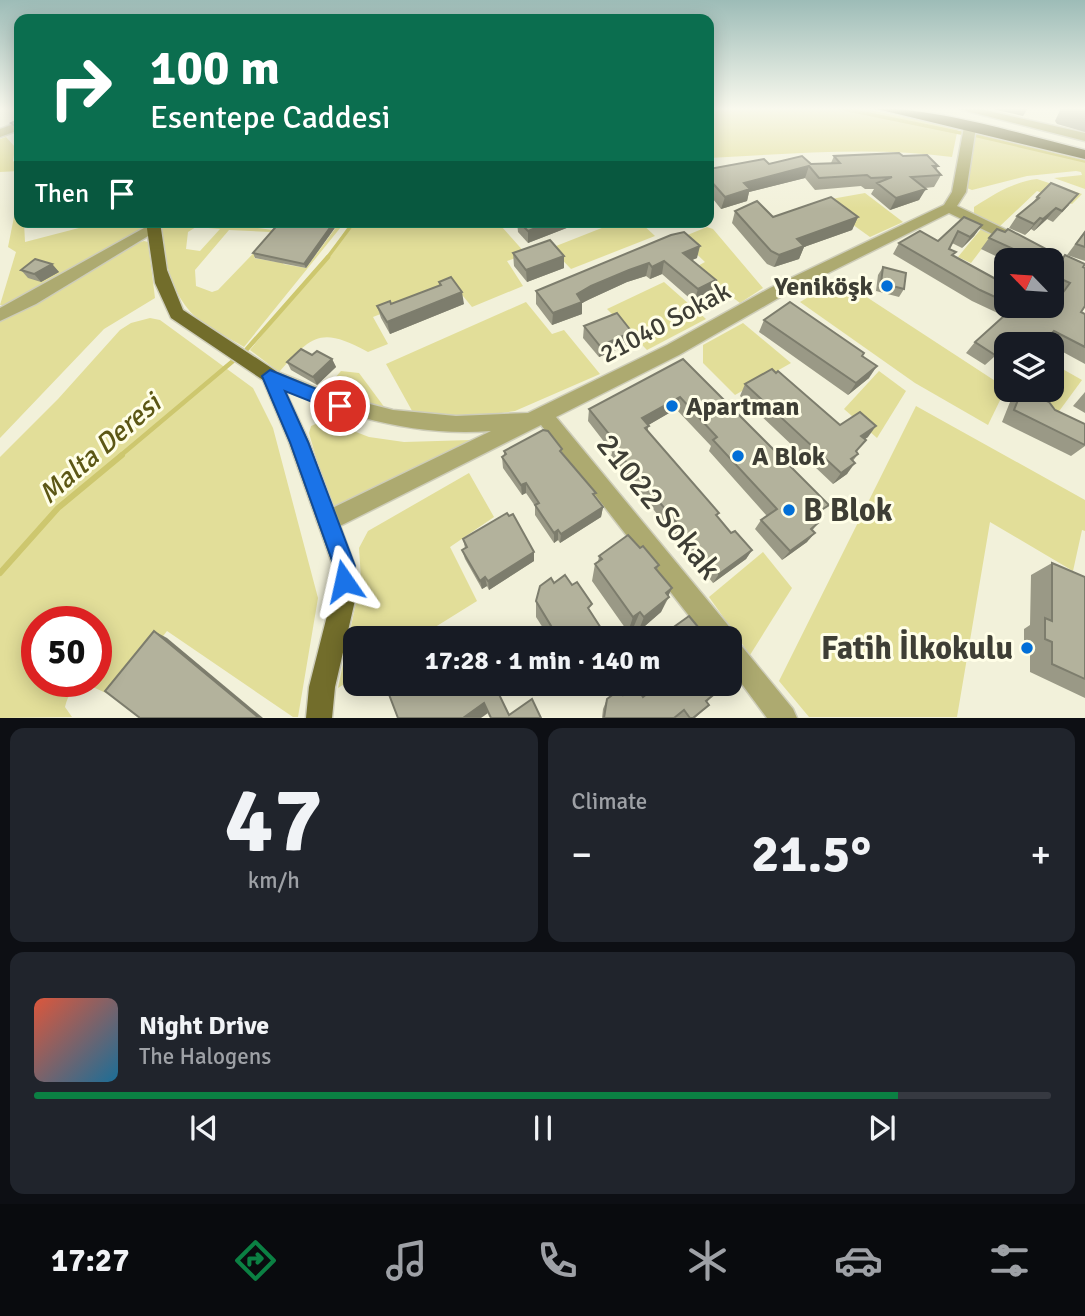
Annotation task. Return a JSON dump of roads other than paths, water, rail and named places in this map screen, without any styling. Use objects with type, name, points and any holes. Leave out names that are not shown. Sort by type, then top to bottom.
[{"type":"highway","points":[[1030,142],[1085,155]]},
{"type":"main road","points":[[154,228],[170,306],[200,331],[233,349],[270,376],[299,442],[344,566],[344,596],[322,687],[318,718]]},
{"type":"street","points":[[968,142],[959,192],[949,208],[1027,245]]},
{"type":"street","name":"21040 Sokak","points":[[328,521],[673,350],[776,292],[949,208]]},
{"type":"street","points":[[0,315],[30,300],[148,228]]},
{"type":"street","points":[[270,376],[317,399],[363,413],[409,422],[456,425],[503,422],[544,415]]},
{"type":"street","name":"21022 Sokak","points":[[544,415],[713,626]]},
{"type":"street","points":[[742,664],[784,718]]},
{"type":"waterway","points":[[1002,142],[1085,161]]},
{"type":"waterway","name":"Malta Deresi","points":[[327,258],[350,228]]},
{"type":"waterway","name":"Malta Deresi","points":[[247,349],[328,257]]},
{"type":"waterway","name":"Malta Deresi","points":[[120,456],[233,361]]},
{"type":"waterway","name":"Malta Deresi","points":[[0,573],[58,508],[122,455]]},
{"type":"place","name":"Yeniköşk","points":[[887,286]]},
{"type":"place","name":"Apartman","points":[[672,406]]},
{"type":"place","name":"A Blok","points":[[738,456]]},
{"type":"place","name":"B Blok","points":[[789,510]]},
{"type":"place","name":"Fatih İlkokulu","points":[[1027,648]]}]
